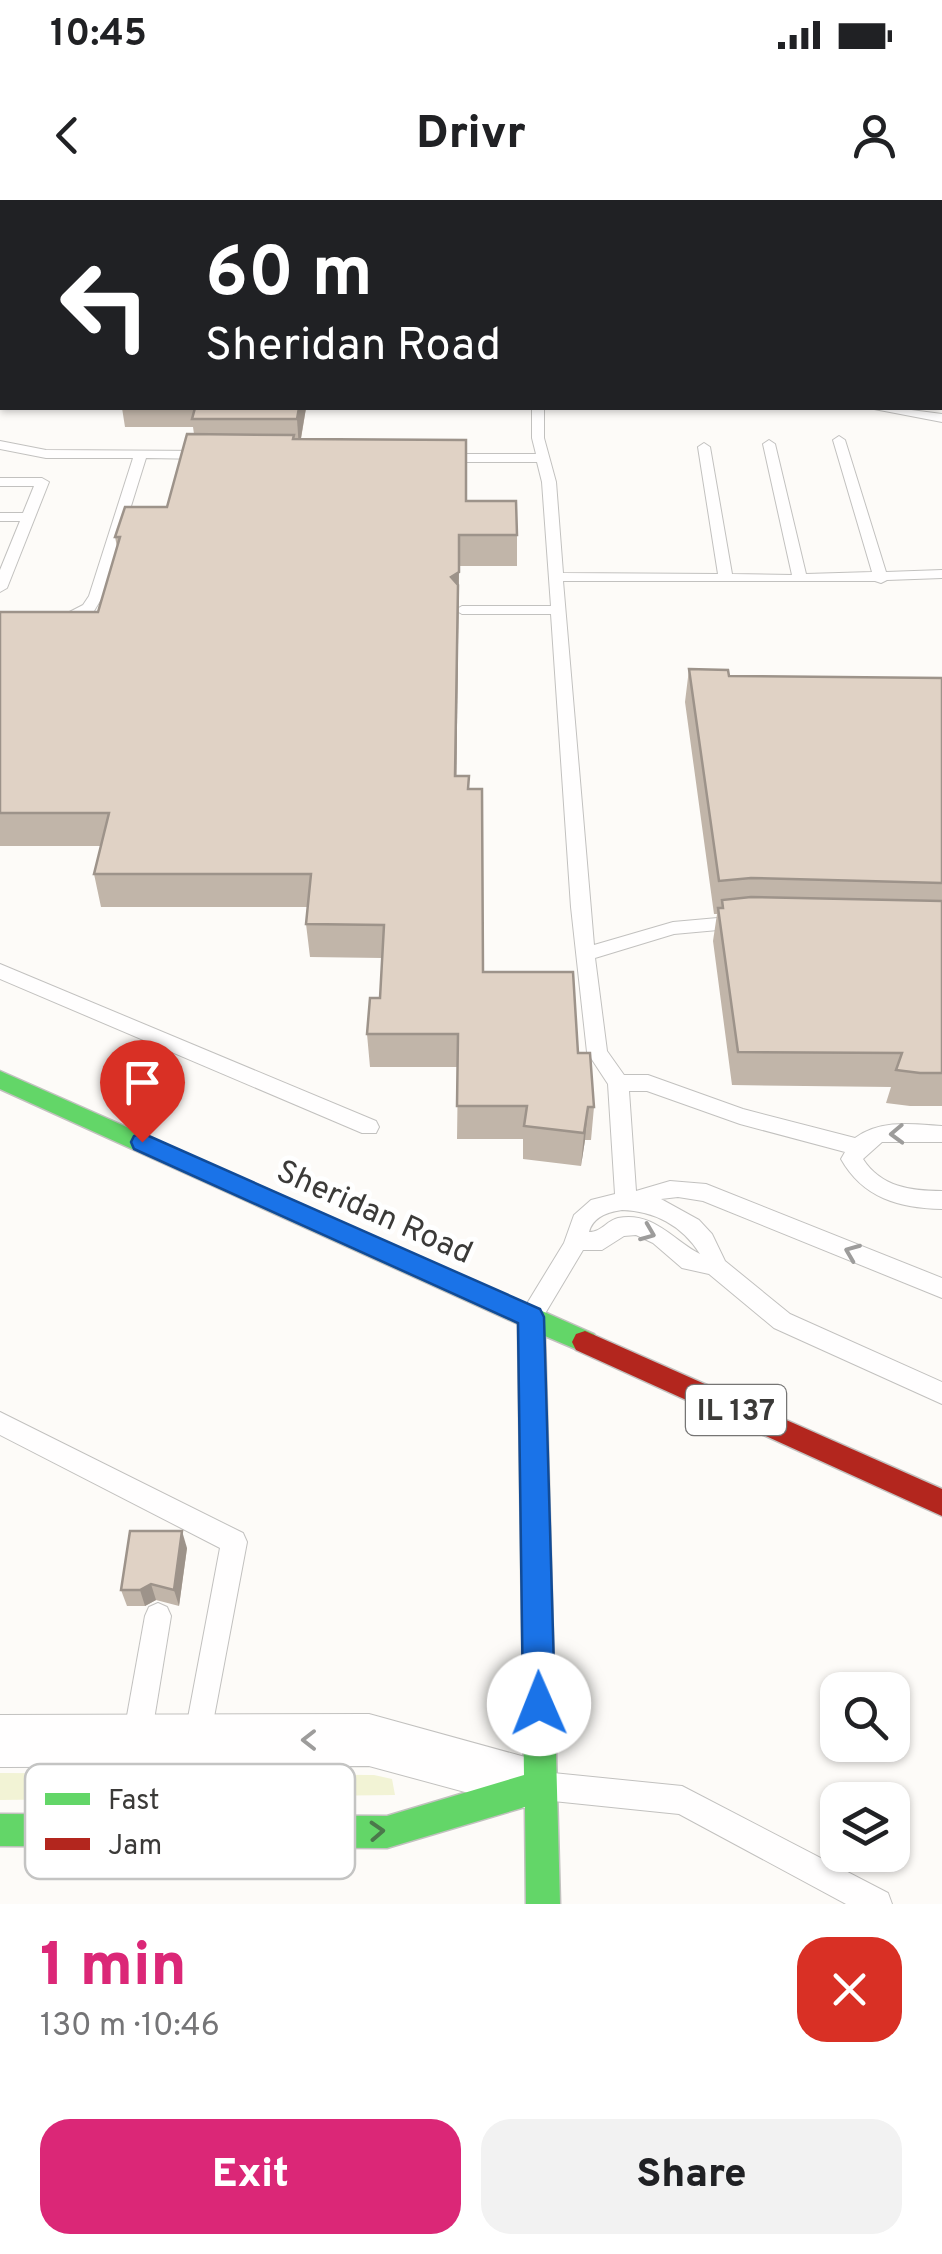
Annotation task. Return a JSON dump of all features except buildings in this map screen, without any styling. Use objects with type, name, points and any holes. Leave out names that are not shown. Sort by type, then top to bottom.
[{"type":"main road","name":"Sheridan Road","points":[[0,1079],[942,1503]]},
{"type":"main road","points":[[531,1317],[544,1904]]},
{"type":"main road","points":[[355,1832],[387,1832],[541,1786]]},
{"type":"main road","points":[[0,1830],[25,1830]]},
{"type":"street","points":[[0,1741],[369,1740],[541,1786]]},
{"type":"lane","points":[[538,410],[549,482],[597,1052],[618,1082],[631,1200]]},
{"type":"lane","points":[[888,410],[942,418]]},
{"type":"lane","points":[[839,440],[882,579]]},
{"type":"lane","points":[[0,444],[46,454],[229,456]]},
{"type":"lane","points":[[770,444],[800,580]]},
{"type":"lane","points":[[704,447],[726,579]]},
{"type":"lane","points":[[39,628],[89,608],[140,457]]},
{"type":"lane","points":[[423,458],[543,458]]},
{"type":"lane","points":[[0,482],[42,482],[6,555],[0,588]]},
{"type":"lane","points":[[0,517],[28,517]]},
{"type":"lane","points":[[556,578],[800,580],[942,574]]},
{"type":"lane","points":[[462,610],[558,610]]},
{"type":"lane","points":[[586,954],[673,928],[765,922]]},
{"type":"lane","points":[[0,971],[369,1127]]},
{"type":"lane","points":[[618,1082],[648,1083],[740,1116],[856,1148]]},
{"type":"lane","points":[[942,1134],[874,1135],[856,1148],[852,1160],[869,1182],[892,1194],[942,1200]]},
{"type":"lane","points":[[531,1317],[577,1241],[580,1222],[596,1208],[679,1186],[706,1192],[942,1288]]},
{"type":"lane","points":[[631,1200],[678,1216],[711,1246],[715,1266]]},
{"type":"lane","points":[[577,1241],[602,1241],[619,1227],[638,1226],[661,1237],[690,1261],[715,1266],[782,1322],[942,1393]]},
{"type":"lane","points":[[0,1423],[234,1542],[198,1740]]},
{"type":"lane","points":[[137,1740],[158,1616]]},
{"type":"lane","points":[[541,1786],[682,1800],[878,1904]]},
{"type":"green space","points":[[0,1773],[25,1773],[25,1800],[0,1800]]},
{"type":"green space","points":[[355,1775],[392,1779],[395,1795],[355,1796]]},
{"type":"traffic: fast","points":[[0,1079],[585,1342]]},
{"type":"traffic: fast","points":[[531,1317],[543,1904]]},
{"type":"traffic: fast","points":[[355,1832],[387,1832],[541,1786]]},
{"type":"traffic: fast","points":[[0,1830],[25,1830]]},
{"type":"traffic: jam","points":[[585,1342],[942,1503]]},
{"type":"route","points":[[142,1142],[531,1317],[539,1704]]}]
